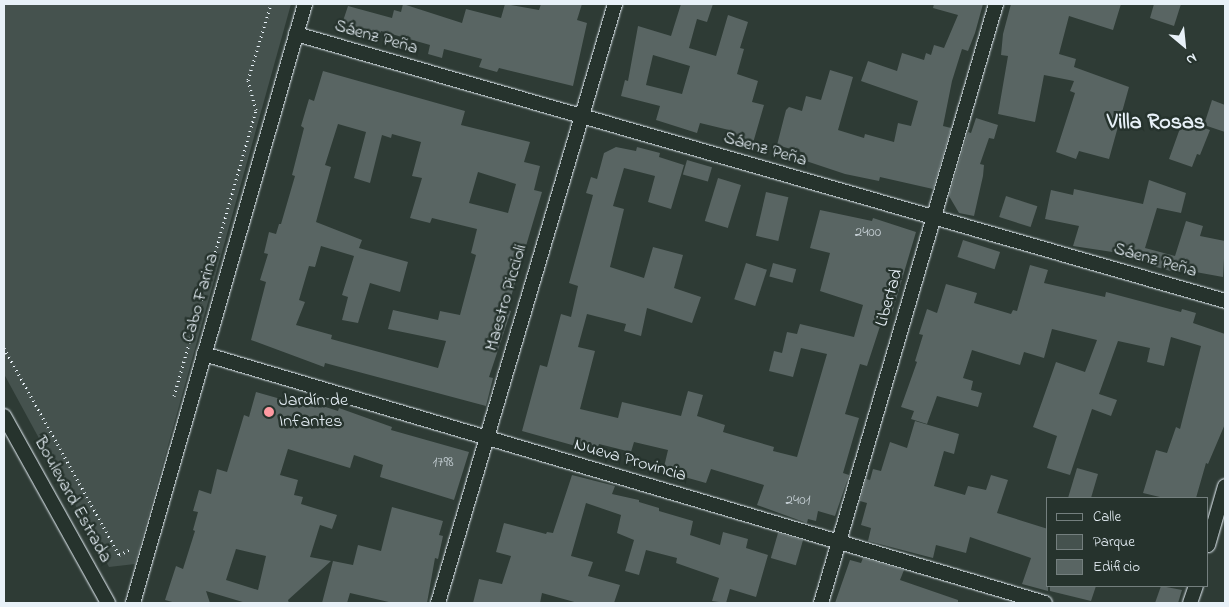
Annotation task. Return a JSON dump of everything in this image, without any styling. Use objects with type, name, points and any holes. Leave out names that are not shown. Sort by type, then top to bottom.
[{"type":"street","name":"Cabo Farina","points":[[133,603],[305,4]]},
{"type":"street","name":"Maestro Piccioli","points":[[438,603],[579,117],[615,4]]},
{"type":"street","name":"Libertad","points":[[821,603],[996,4]]},
{"type":"street","name":"Sáenz Peña","points":[[296,34],[579,117],[933,216],[1225,301]]},
{"type":"street","name":"Nueva Provincia","points":[[204,354],[1045,603]]},
{"type":"street","name":"Boulevard Estrada","points":[[4,416],[108,603]]},
{"type":"street","points":[[1209,542],[1225,486]]},
{"type":"street","points":[[1190,603],[1196,587]]},
{"type":"path","points":[[174,398],[256,110],[248,80],[271,4]]},
{"type":"path","points":[[4,348],[119,555],[130,552],[132,542]]},
{"type":"green space","points":[[4,4],[291,4],[135,564],[109,567],[4,374]]},
{"type":"building","points":[[403,4],[462,23],[466,9],[501,18],[505,4],[539,10],[541,4],[582,4],[577,20],[587,23],[573,86],[499,68],[497,72],[479,67],[482,59],[444,49],[442,58],[428,54],[430,45],[381,31],[379,36],[341,27],[348,6],[392,18],[394,10],[401,12]]},
{"type":"building","points":[[681,4],[713,4],[707,22],[697,19],[689,48],[716,56],[728,15],[748,22],[740,48],[744,49],[737,74],[758,81],[752,102],[764,105],[753,143],[727,135],[729,130],[700,123],[697,133],[656,120],[660,106],[621,96],[625,80],[628,81],[638,26],[671,36]],"holes":[[[653,55],[690,66],[682,94],[646,85]]]},
{"type":"building","points":[[934,4],[983,4],[968,51],[962,49],[952,81],[943,126],[951,128],[933,189],[880,177],[879,181],[845,174],[803,160],[805,153],[777,145],[786,110],[789,107],[802,111],[806,96],[821,100],[830,70],[853,77],[838,130],[864,138],[865,134],[894,142],[898,123],[911,126],[918,101],[861,81],[868,61],[897,71],[902,53],[924,60],[926,53],[931,55],[934,45],[944,48],[958,15],[933,8]]},
{"type":"building","points":[[1011,4],[1121,4],[1113,30],[1069,16],[1059,54],[1076,59],[1074,67],[1129,87],[1109,159],[1079,151],[1076,159],[1056,152],[1075,93],[1070,91],[1074,81],[1044,75],[1035,122],[998,114],[1008,56],[1001,55],[1003,34]]},
{"type":"building","points":[[1154,4],[1181,4],[1174,26],[1150,18]]},
{"type":"building","points":[[323,71],[465,111],[461,125],[530,142],[524,162],[540,166],[534,190],[542,192],[507,310],[511,311],[489,377],[493,378],[486,406],[325,363],[324,367],[251,340],[266,282],[260,280],[268,254],[264,253],[269,232],[276,234],[279,224],[281,224],[295,176],[292,175],[304,128],[301,126],[309,99],[314,101]],"holes":[[[338,124],[366,132],[354,178],[370,183],[382,135],[391,138],[392,134],[421,142],[412,176],[422,178],[410,218],[430,223],[432,218],[477,229],[471,253],[476,255],[460,315],[440,311],[438,320],[393,310],[388,329],[446,341],[438,368],[331,339],[332,335],[296,325],[305,302],[299,300],[309,266],[315,267],[321,246],[354,256],[342,295],[348,297],[342,320],[358,323],[370,283],[400,292],[408,262],[359,248],[362,240],[316,222],[331,167],[325,165]],[[478,172],[516,184],[508,213],[469,203]]]},
{"type":"building","points":[[1212,100],[1225,105],[1225,132],[1204,125]]},
{"type":"building","points":[[976,118],[998,125],[994,139],[989,138],[980,164],[984,165],[983,176],[974,216],[959,213],[949,196],[968,132],[971,133]]},
{"type":"building","points":[[1183,120],[1210,130],[1200,155],[1197,154],[1192,167],[1169,159]]},
{"type":"building","points":[[616,147],[636,151],[637,147],[660,153],[659,157],[684,165],[671,209],[648,202],[655,176],[624,168],[613,206],[624,209],[610,267],[644,278],[653,247],[683,255],[674,288],[701,297],[692,323],[647,308],[641,336],[624,331],[626,324],[587,314],[578,347],[595,351],[580,409],[618,418],[622,402],[681,416],[688,391],[703,395],[697,416],[725,425],[723,432],[774,447],[773,451],[797,457],[827,354],[801,348],[793,377],[769,371],[774,351],[782,353],[787,332],[797,334],[800,324],[854,337],[863,305],[820,291],[830,253],[810,248],[820,210],[872,221],[873,218],[916,232],[892,313],[885,311],[867,366],[860,364],[845,414],[859,418],[843,473],[849,475],[835,516],[818,511],[816,521],[808,519],[807,523],[757,505],[764,485],[711,469],[706,483],[663,471],[668,450],[634,442],[631,452],[599,444],[597,452],[522,431],[540,365],[547,367],[561,314],[571,317],[578,286],[569,283],[593,195],[586,193],[591,177],[597,179],[604,153]]},
{"type":"building","points":[[687,160],[712,167],[708,182],[683,174]]},
{"type":"building","points":[[718,178],[741,185],[728,228],[705,221]]},
{"type":"building","points":[[1149,180],[1186,193],[1181,213],[1157,208],[1145,248],[1175,256],[1186,221],[1203,226],[1200,236],[1225,241],[1223,277],[1190,271],[1188,276],[1118,256],[1119,253],[1073,246],[1079,226],[1045,219],[1051,190],[1073,195],[1074,189],[1143,204]]},
{"type":"building","points":[[766,192],[788,197],[778,241],[756,236]]},
{"type":"building","points":[[1006,196],[1037,206],[1031,227],[999,217]]},
{"type":"building","points":[[963,240],[1000,252],[995,269],[957,257]]},
{"type":"building","points":[[746,263],[767,270],[755,306],[734,299]]},
{"type":"building","points":[[773,263],[796,269],[793,283],[769,277]]},
{"type":"building","points":[[1030,265],[1048,270],[1044,283],[1105,297],[1106,292],[1181,312],[1182,309],[1196,313],[1193,323],[1225,334],[1225,424],[1208,464],[1206,463],[1196,497],[1160,497],[1143,493],[1156,450],[1167,453],[1176,427],[1180,429],[1201,346],[1171,337],[1164,366],[1147,362],[1150,348],[1118,341],[1099,394],[1117,400],[1111,416],[1092,409],[1070,475],[1047,468],[1057,436],[1033,427],[1056,362],[1085,372],[1097,340],[1052,329],[1044,358],[1024,352],[1020,365],[972,350],[963,378],[973,381],[971,390],[982,393],[978,407],[937,396],[927,424],[911,419],[914,411],[901,407],[917,362],[915,361],[923,335],[919,334],[927,309],[937,313],[946,284],[977,293],[974,303],[1011,314],[1013,310],[1017,311]]},
{"type":"building","points":[[256,392],[309,407],[310,402],[338,411],[339,408],[392,427],[391,430],[469,452],[454,500],[380,477],[383,465],[354,455],[350,468],[288,449],[280,475],[298,480],[294,495],[303,497],[301,504],[337,515],[332,529],[320,525],[310,557],[331,561],[288,600],[289,603],[246,603],[206,591],[210,603],[176,603],[165,600],[176,566],[183,569],[195,531],[193,530],[198,512],[193,511],[199,490],[211,494],[217,469],[227,472],[244,415],[249,417]],"holes":[[[236,549],[266,556],[258,590],[226,580]]]},
{"type":"building","points":[[915,421],[959,434],[954,454],[944,451],[934,486],[965,495],[968,486],[986,490],[991,475],[1008,480],[997,513],[1046,528],[1046,587],[1048,587],[1048,591],[1022,584],[1031,558],[970,537],[966,553],[936,545],[933,558],[868,541],[871,528],[861,525],[867,503],[860,501],[866,479],[870,480],[873,469],[881,471],[890,442],[907,448]]},
{"type":"building","points":[[1077,468],[1098,474],[1091,497],[1068,497]]},
{"type":"building","points":[[572,475],[615,486],[612,494],[639,500],[639,502],[659,508],[659,511],[693,521],[690,535],[720,545],[723,532],[748,539],[746,548],[768,555],[756,597],[730,589],[726,603],[712,601],[719,578],[676,563],[677,558],[646,550],[639,575],[625,571],[634,540],[617,533],[621,515],[586,503],[571,556],[593,562],[588,576],[620,585],[614,603],[578,603],[542,593],[540,603],[473,603],[479,579],[502,584],[511,556],[496,552],[504,523],[546,534],[547,532],[553,533]]},
{"type":"building","points":[[392,507],[443,521],[439,535],[443,536],[438,559],[435,558],[427,603],[393,603],[350,593],[347,603],[322,603],[333,561],[353,565],[358,545],[381,551]]},
{"type":"building","points":[[778,533],[803,540],[796,565],[771,558]]},
{"type":"building","points":[[863,558],[904,570],[900,580],[958,600],[958,603],[835,603],[850,560],[861,563]]},
{"type":"building","points":[[1050,587],[1096,587],[1091,601],[1050,591]]},
{"type":"building","points":[[1161,587],[1182,590],[1178,603],[1155,603]]},
{"type":"place","name":"Jardín de Infantes","points":[[269,412]]},
{"type":"district","name":"Villa Rosas","points":[[1156,124]]}]
